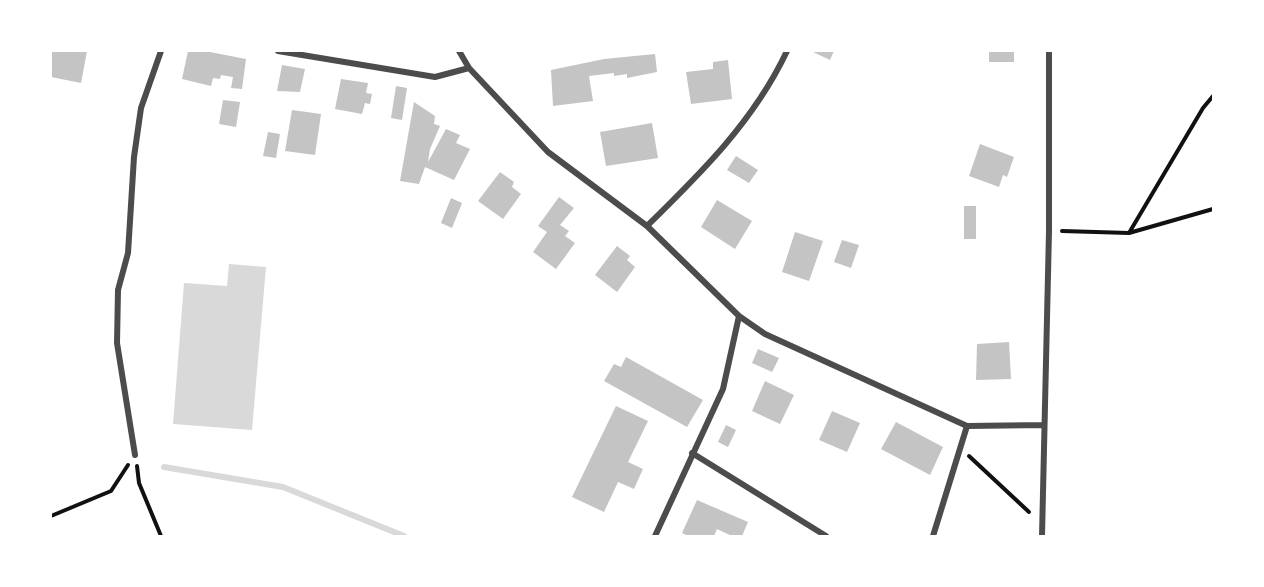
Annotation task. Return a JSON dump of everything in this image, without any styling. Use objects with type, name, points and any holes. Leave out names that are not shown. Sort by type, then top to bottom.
[{"type":"street","points":[[135,455],[117,343],[118,290],[128,254],[134,157],[141,108],[160,51]]},
{"type":"street","points":[[278,51],[435,76],[469,68]]},
{"type":"street","points":[[459,51],[469,68],[548,152],[646,226],[739,316],[765,334],[967,426],[1044,425]]},
{"type":"street","points":[[646,226],[714,160],[771,86],[787,51]]},
{"type":"street","points":[[1042,536],[1050,231],[1049,51]]},
{"type":"street","points":[[655,536],[723,389],[739,316]]},
{"type":"street","points":[[933,536],[967,426]]},
{"type":"street","points":[[692,453],[826,536]]},
{"type":"path","points":[[1130,233],[1203,108],[1213,96]]},
{"type":"path","points":[[1050,231],[1130,233],[1213,209]]},
{"type":"path","points":[[961,448],[1041,524]]},
{"type":"path","points":[[51,516],[111,491],[135,455]]},
{"type":"path","points":[[135,455],[139,483],[161,536]]},
{"type":"shaded area","points":[[229,264],[266,267],[252,430],[173,424],[184,283],[227,286]]},
{"type":"building","points":[[51,51],[87,51],[81,83],[51,77]]},
{"type":"building","points":[[188,51],[205,51],[246,59],[242,89],[231,88],[233,77],[221,75],[220,79],[213,78],[211,86],[182,79]]},
{"type":"building","points":[[811,51],[834,51],[830,60]]},
{"type":"building","points":[[989,51],[1014,51],[1014,62],[989,62]]},
{"type":"building","points":[[655,54],[657,72],[627,78],[627,74],[614,76],[614,73],[589,76],[593,101],[553,106],[551,70],[604,59]]},
{"type":"building","points":[[728,60],[732,99],[691,104],[686,72],[713,69],[713,62]]},
{"type":"building","points":[[282,65],[305,69],[300,92],[277,91]]},
{"type":"building","points":[[341,79],[368,83],[366,93],[372,94],[370,104],[365,103],[362,114],[335,109]]},
{"type":"building","points":[[396,86],[407,88],[402,120],[391,118]]},
{"type":"building","points":[[223,100],[240,102],[236,127],[219,124]]},
{"type":"building","points":[[414,102],[435,116],[434,124],[440,126],[430,149],[428,162],[446,129],[460,135],[456,143],[470,149],[454,180],[425,167],[419,184],[400,181]]},
{"type":"building","points":[[292,110],[321,114],[315,155],[285,151]]},
{"type":"building","points":[[652,123],[658,158],[606,166],[600,132]]},
{"type":"building","points":[[268,132],[280,134],[276,158],[263,156]]},
{"type":"building","points":[[980,144],[1014,157],[1007,177],[1003,175],[999,187],[969,176]]},
{"type":"building","points":[[736,156],[758,170],[749,183],[727,170]]},
{"type":"building","points":[[500,172],[514,182],[512,187],[521,194],[503,219],[478,201]]},
{"type":"building","points":[[559,197],[574,208],[560,225],[569,231],[565,236],[575,243],[556,269],[533,252],[547,232],[538,226]]},
{"type":"building","points":[[451,198],[462,203],[452,228],[441,223]]},
{"type":"building","points":[[717,200],[752,221],[735,249],[701,227]]},
{"type":"building","points":[[964,206],[976,206],[976,239],[964,239]]},
{"type":"building","points":[[795,232],[823,241],[809,281],[782,272]]},
{"type":"building","points":[[842,240],[859,245],[851,268],[834,262]]},
{"type":"building","points":[[617,246],[630,256],[627,260],[635,267],[617,292],[595,275]]},
{"type":"building","points":[[1009,342],[1011,379],[976,380],[977,344]]},
{"type":"building","points":[[758,349],[779,358],[772,372],[752,363]]},
{"type":"building","points":[[626,357],[703,400],[687,427],[604,381],[614,364],[621,367]]},
{"type":"building","points":[[765,381],[794,395],[780,424],[752,411]]},
{"type":"building","points":[[616,406],[648,421],[628,462],[643,469],[634,489],[618,482],[604,512],[572,497]]},
{"type":"building","points":[[832,411],[860,423],[847,452],[819,440]]},
{"type":"building","points":[[896,422],[943,447],[930,475],[881,449]]},
{"type":"building","points":[[726,425],[736,430],[728,447],[718,442]]},
{"type":"building","points":[[697,500],[748,522],[742,536],[732,536],[717,529],[714,536],[688,536],[682,533]]},
{"type":"waterway","points":[[164,467],[283,487],[404,536]]}]
